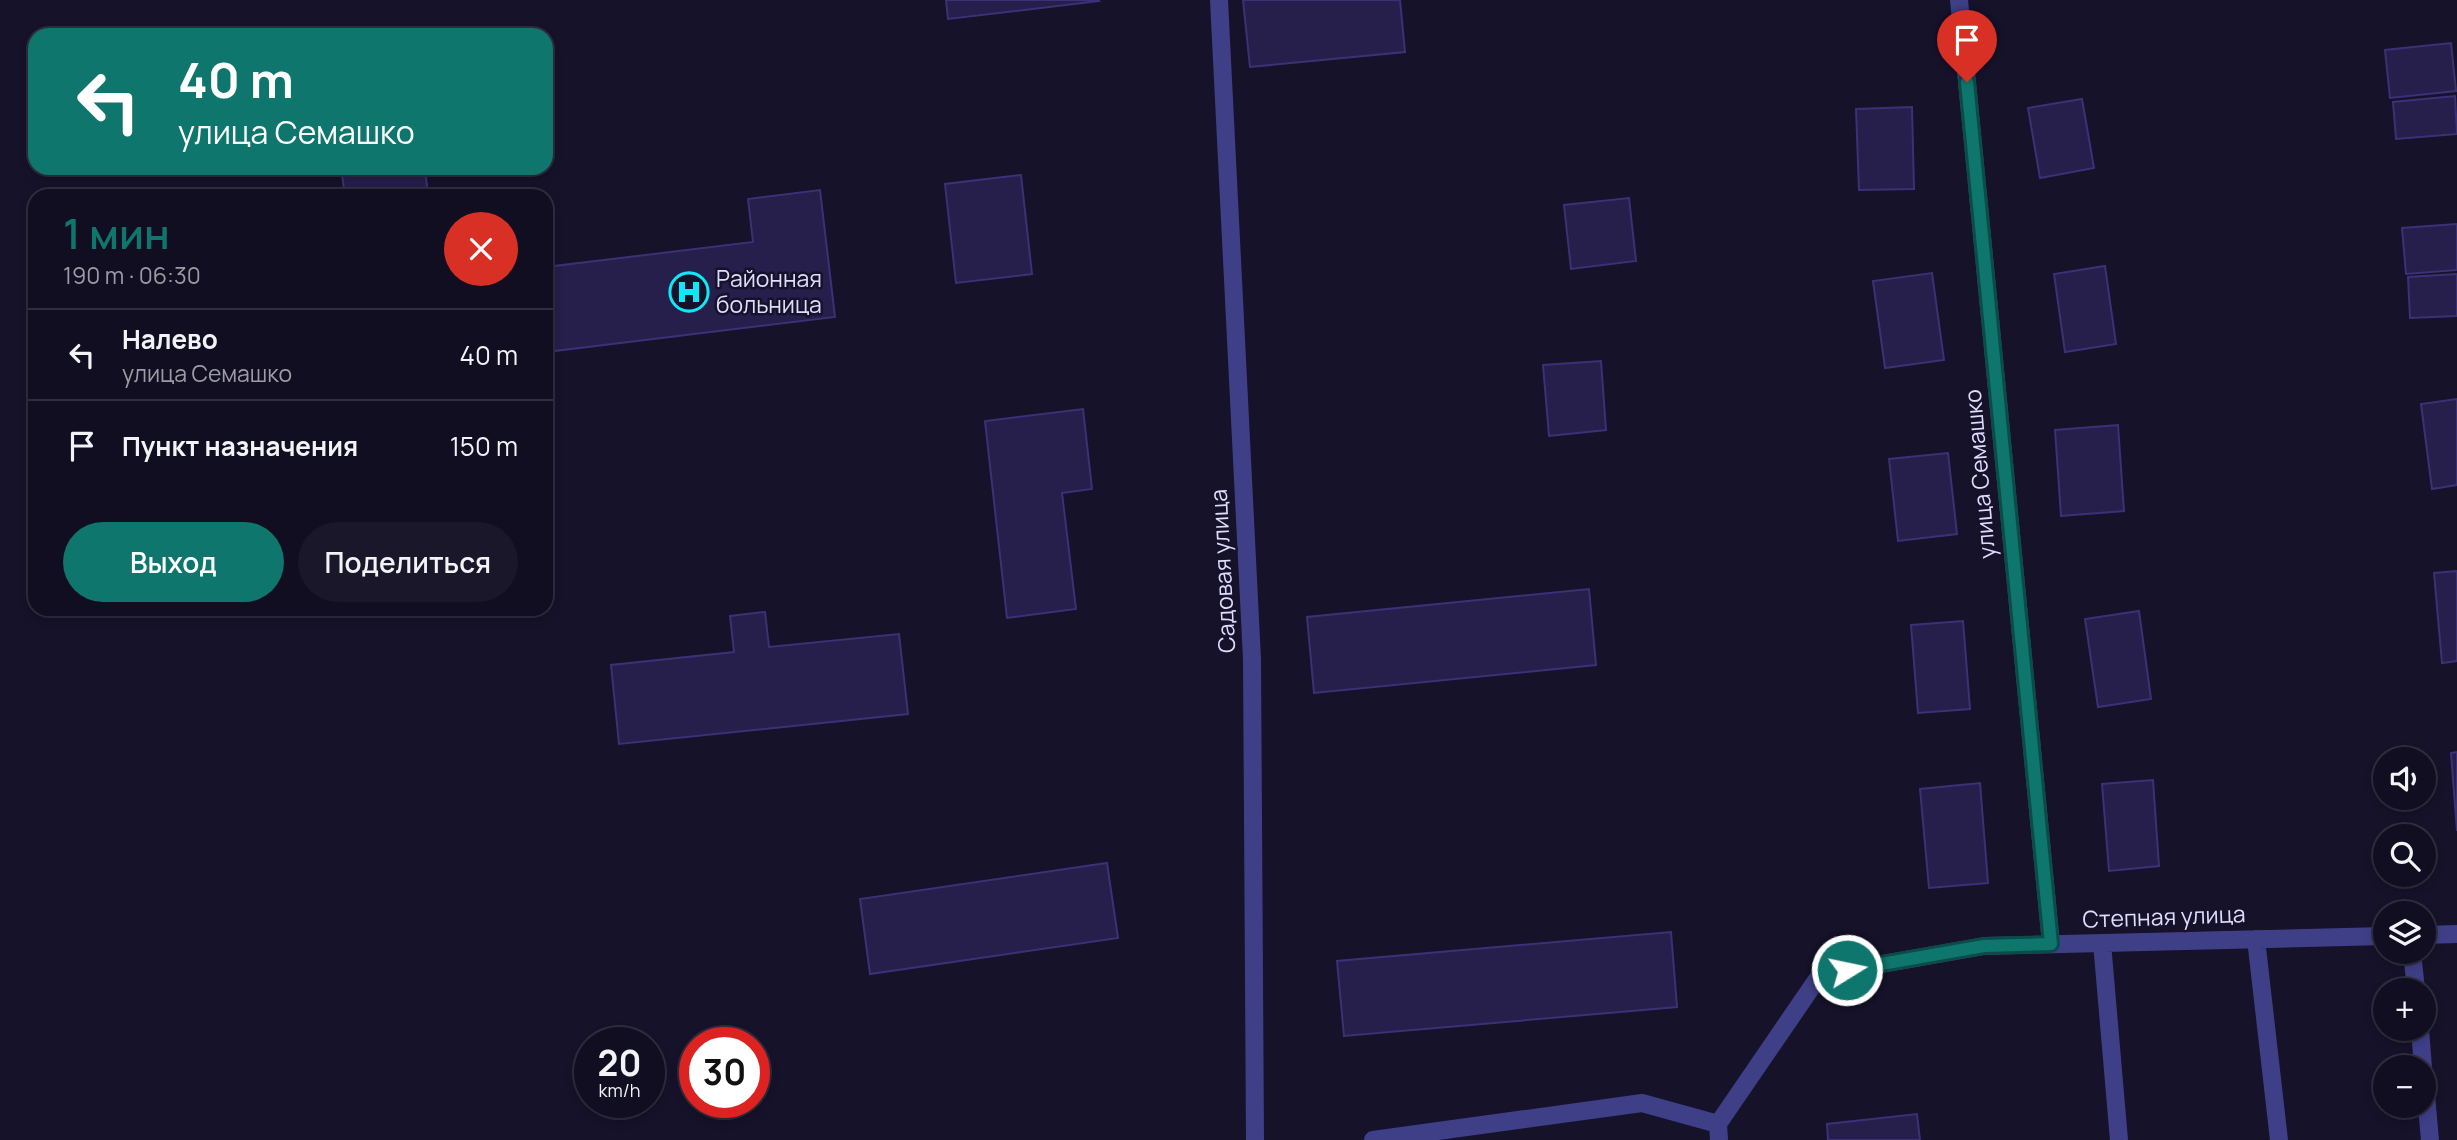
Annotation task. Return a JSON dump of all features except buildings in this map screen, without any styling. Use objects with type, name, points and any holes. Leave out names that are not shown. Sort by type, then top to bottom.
[{"type":"street","name":"Садовая улица","points":[[1219,0],[1252,659],[1255,1140]]},
{"type":"street","name":"улица Семашко","points":[[1959,0],[2051,944]]},
{"type":"street","points":[[2436,935],[2457,934]]},
{"type":"street","name":"Степная улица","points":[[1718,1132],[1820,975],[1984,946],[2373,936]]},
{"type":"street","points":[[2256,939],[2279,1140]]},
{"type":"street","points":[[2102,943],[2119,1140]]},
{"type":"street","points":[[1373,1140],[1642,1103],[1718,1132]]},
{"type":"street","points":[[2428,1118],[2430,1140]]},
{"type":"place","name":"Районная больница","points":[[689,292]]},
{"type":"route","points":[[1847,970],[1984,946],[2051,944],[1967,82]]}]
